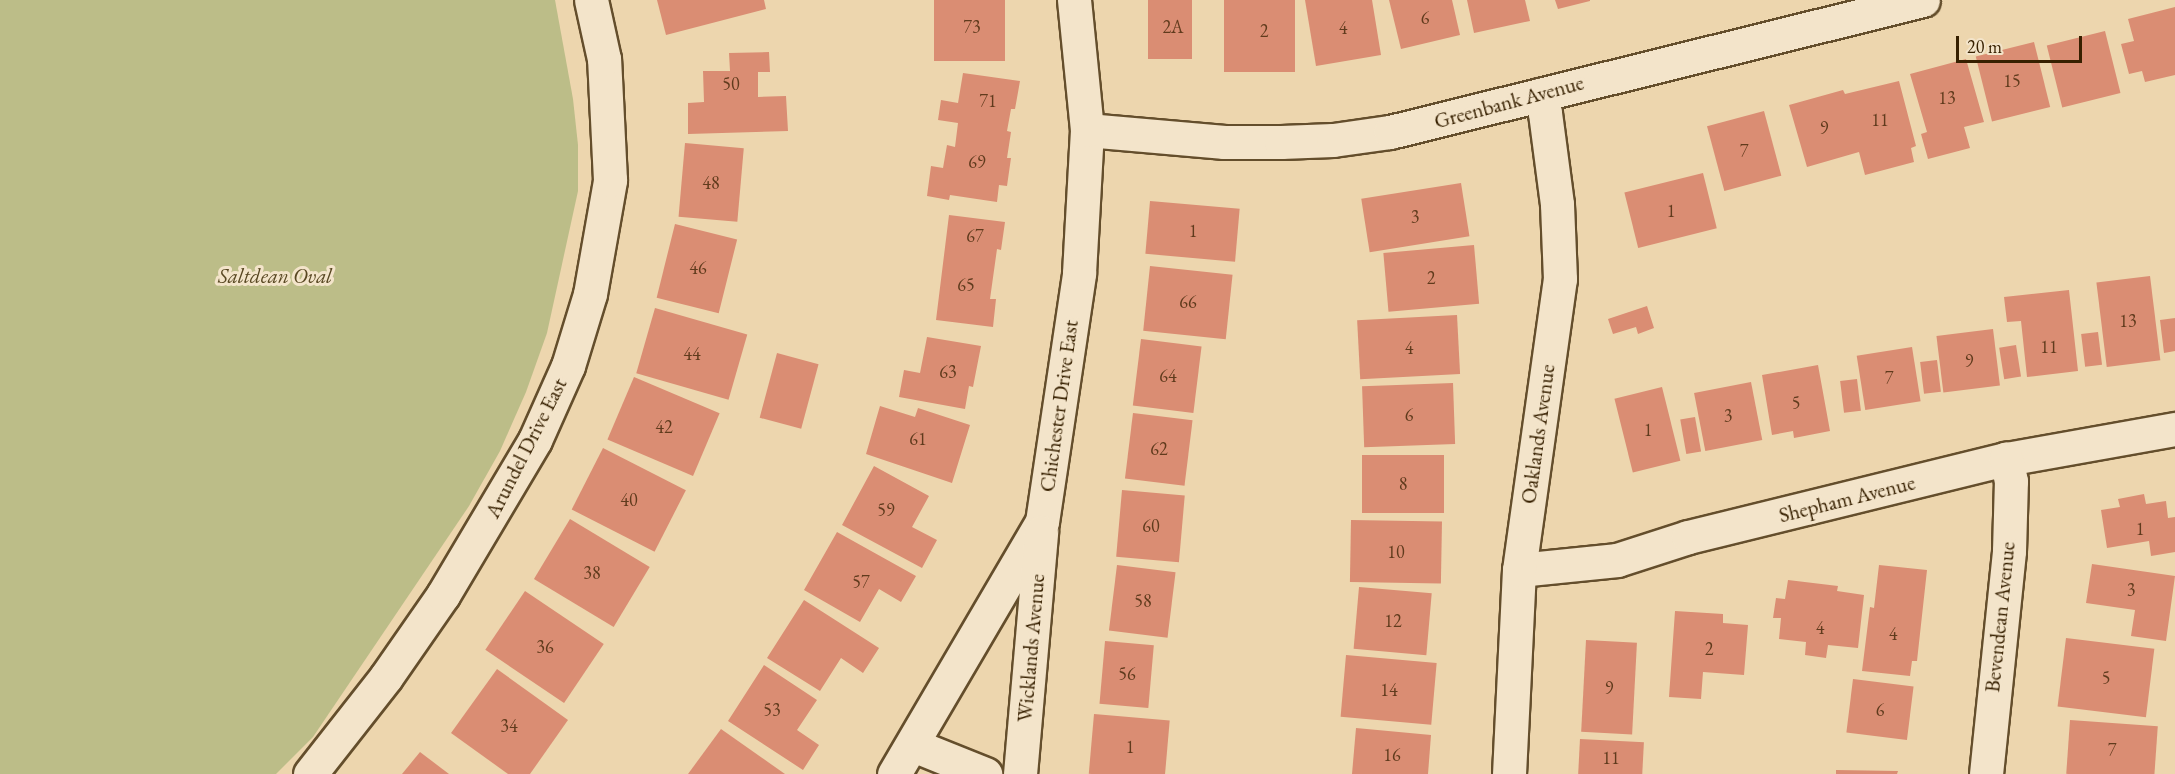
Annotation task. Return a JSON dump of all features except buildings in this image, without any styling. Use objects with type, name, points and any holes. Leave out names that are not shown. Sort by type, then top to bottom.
[{"type":"street","name":"Arundel Drive East","points":[[310,774],[386,677],[444,595],[535,440],[568,366],[590,294],[610,180],[604,59],[601,36],[591,0]]},
{"type":"street","name":"Chichester Drive East","points":[[894,774],[1042,522],[1079,273],[1087,130],[1074,0]]},
{"type":"street","name":"Greenbank Avenue","points":[[1087,130],[1224,142],[1333,140],[1422,125],[1923,0]]},
{"type":"street","name":"Oaklands Avenue","points":[[1509,774],[1519,570],[1560,279],[1557,204],[1545,112],[1540,95]]},
{"type":"street","name":"Shepham Avenue","points":[[1519,570],[1617,560],[1688,537],[2006,459],[2175,429]]},
{"type":"street","name":"Bevendean Avenue","points":[[1986,774],[2009,551],[2011,480],[2006,459]]},
{"type":"street","name":"Wicklands Avenue","points":[[1020,774],[1042,522]]},
{"type":"street","points":[[913,745],[985,774]]},
{"type":"green space","name":"Saltdean Oval","points":[[0,0],[555,0],[573,99],[578,145],[578,191],[547,333],[526,392],[500,451],[469,506],[313,737],[276,774],[0,774]]}]
